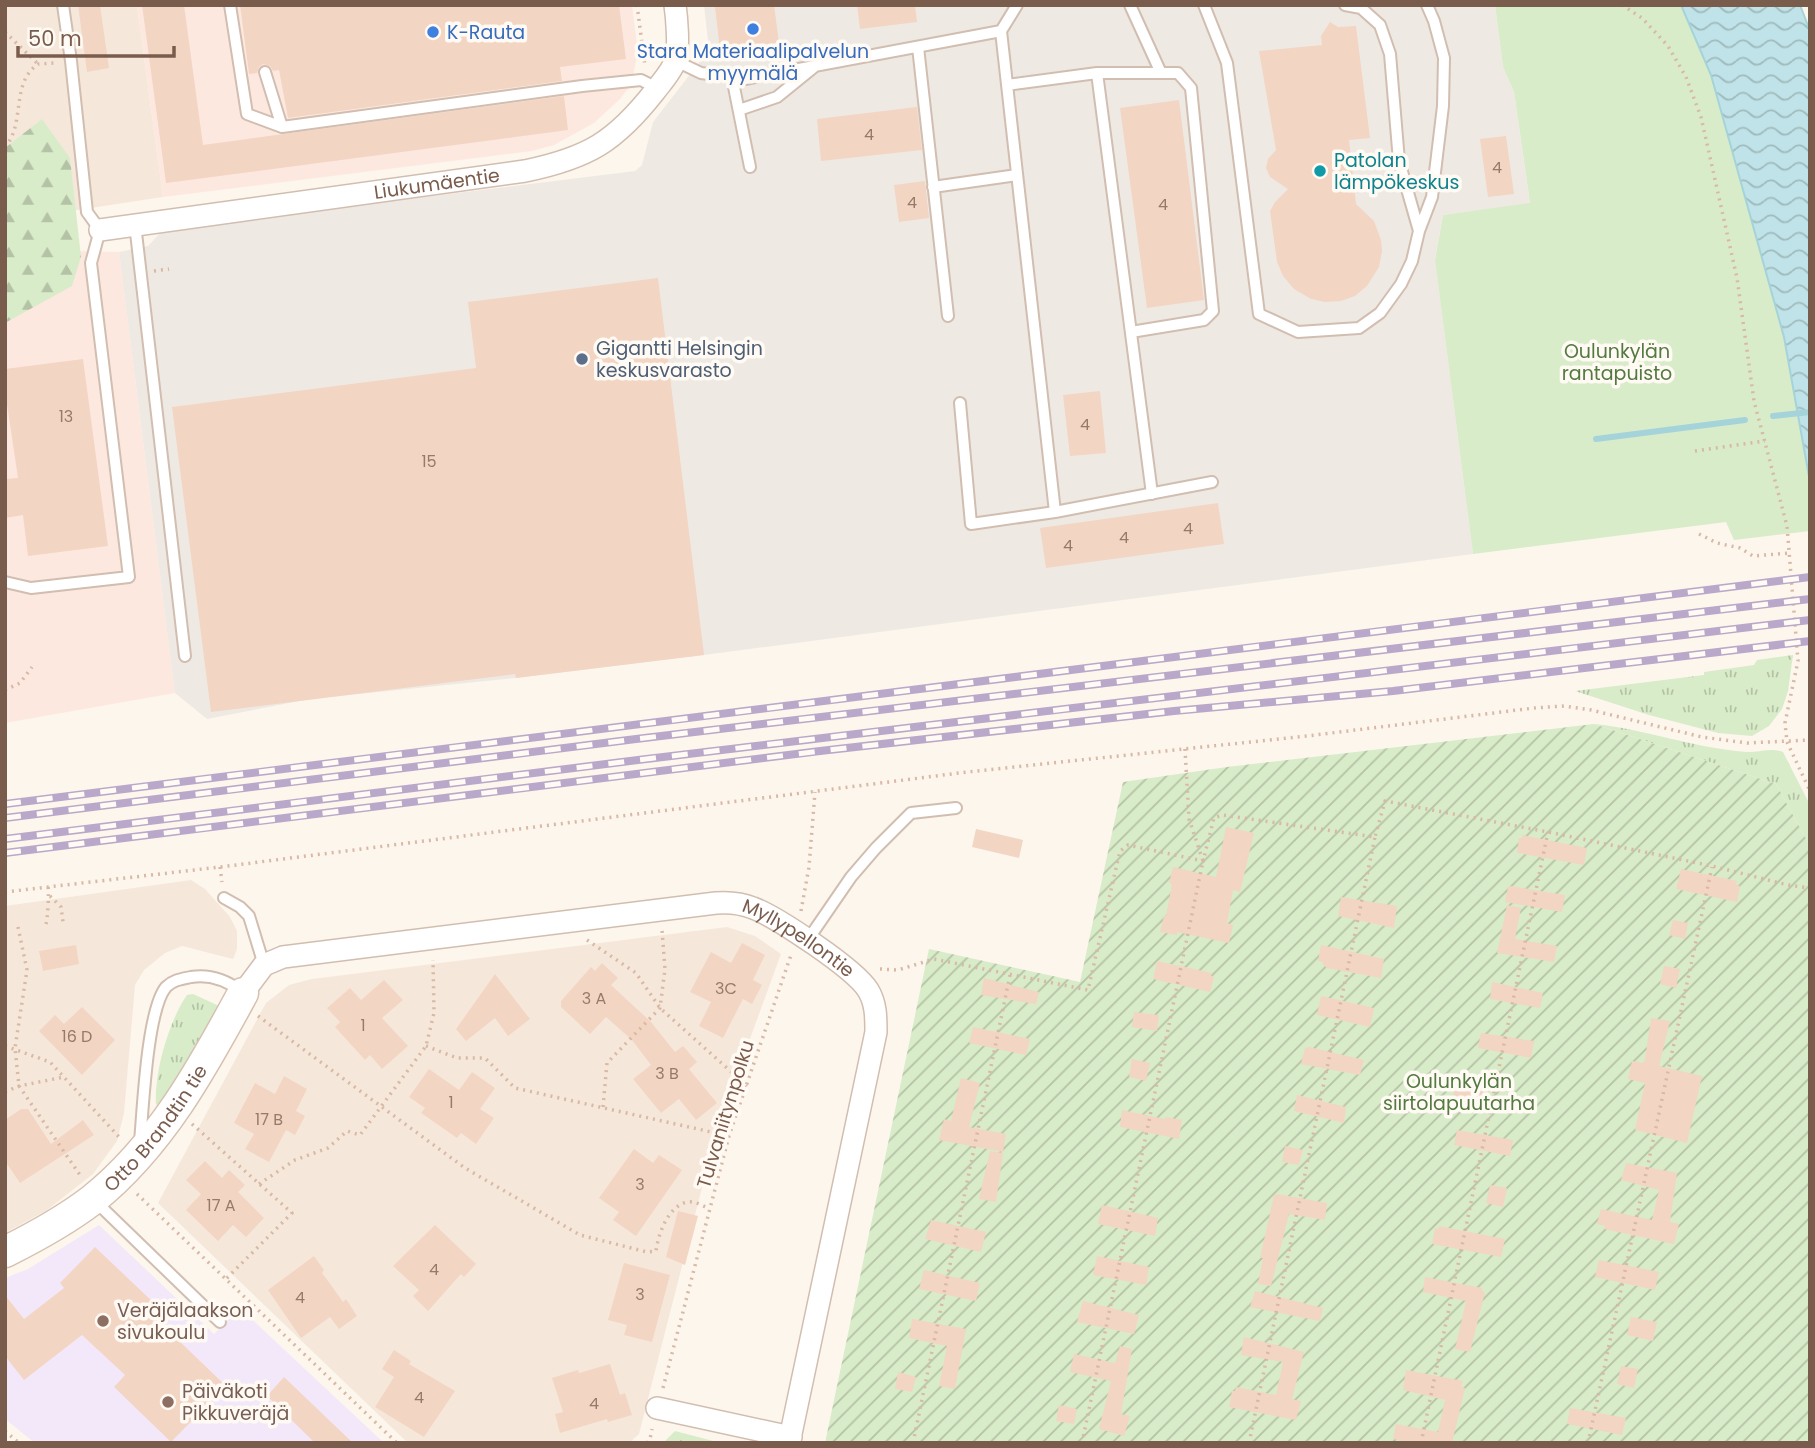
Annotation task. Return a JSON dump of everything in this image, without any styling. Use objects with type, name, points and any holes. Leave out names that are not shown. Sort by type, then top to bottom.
[{"type":"street","points":[[675,5],[676,61]]},
{"type":"street","name":"Liukumäentie","points":[[100,230],[135,223],[525,171],[562,163],[592,150],[618,133],[657,88],[676,61]]},
{"type":"street","name":"Myllypellontie","points":[[264,965],[272,960],[305,954],[716,903],[739,903],[755,908],[802,937],[858,977],[869,991],[877,1013],[876,1032],[792,1441]]},
{"type":"street","name":"Otto Brandtin tie","points":[[5,1252],[33,1238],[90,1192],[117,1177],[130,1146],[173,1112],[248,1003],[264,965]]},
{"type":"street","points":[[657,1408],[792,1441]]},
{"type":"lane","points":[[5,582],[31,588],[129,577],[90,263],[100,230],[86,212],[63,5]]},
{"type":"lane","points":[[230,5],[247,114],[282,127],[629,81],[641,80],[657,88]]},
{"type":"lane","points":[[1017,5],[1001,32],[1055,512]]},
{"type":"lane","points":[[1130,5],[1161,74]]},
{"type":"lane","points":[[1204,5],[1227,62],[1259,314],[1298,332],[1359,328],[1380,313],[1401,284],[1412,261],[1419,231],[1432,197],[1443,106],[1444,58],[1427,5]]},
{"type":"lane","points":[[1345,5],[1361,8],[1380,25],[1390,54],[1399,160],[1419,231]]},
{"type":"lane","points":[[676,61],[701,73],[745,79],[1001,32]]},
{"type":"lane","points":[[918,47],[948,316]]},
{"type":"lane","points":[[739,110],[777,97],[816,65]]},
{"type":"lane","points":[[265,72],[282,127]]},
{"type":"lane","points":[[1007,85],[1097,74],[1178,74],[1191,88],[1213,311],[1204,320],[1131,332]]},
{"type":"lane","points":[[1097,74],[1152,494]]},
{"type":"lane","points":[[733,77],[750,167]]},
{"type":"lane","points":[[933,187],[1017,175]]},
{"type":"lane","points":[[135,223],[185,656]]},
{"type":"lane","points":[[960,403],[971,524],[1055,512],[1212,482]]},
{"type":"lane","points":[[802,937],[876,848],[911,813],[956,808]]},
{"type":"lane","points":[[225,898],[249,916],[264,965]]},
{"type":"lane","points":[[130,1146],[157,1003],[163,992],[176,980],[200,975],[219,979],[248,1003]]},
{"type":"lane","points":[[90,1192],[220,1322]]},
{"type":"path","points":[[637,5],[644,65],[657,88]]},
{"type":"path","points":[[1622,5],[1642,18],[1668,46],[1686,77],[1701,117],[1737,278],[1754,401],[1787,526],[1798,661],[1785,723],[1787,742],[1810,791]]},
{"type":"path","points":[[5,32],[38,64]]},
{"type":"path","points":[[5,147],[13,138],[18,121],[20,93],[28,75],[38,64],[71,61]]},
{"type":"path","points":[[1695,451],[1765,441]]},
{"type":"path","points":[[1699,534],[1717,543],[1740,548],[1753,556],[1790,553]]},
{"type":"path","points":[[5,690],[20,683],[32,667]]},
{"type":"path","points":[[5,892],[967,772],[1564,706],[1702,737],[1747,743],[1810,740]]},
{"type":"path","points":[[1185,748],[1189,819],[1203,861]]},
{"type":"path","name":"Tulvaniitynpolku","points":[[647,1443],[729,1136],[802,937],[815,792]]},
{"type":"path","points":[[1249,1443],[1375,837],[1385,801],[1548,832],[1810,888]]},
{"type":"path","points":[[1082,1443],[1214,818],[1222,815],[1375,837]]},
{"type":"path","points":[[1421,1443],[1548,832]]},
{"type":"path","points":[[880,969],[898,970],[934,960],[1088,990],[1123,846],[1203,861]]},
{"type":"path","points":[[1588,1443],[1712,866]]},
{"type":"path","points":[[46,924],[46,907],[50,896],[48,886]]},
{"type":"path","points":[[50,896],[61,907],[63,922]]},
{"type":"path","points":[[18,927],[27,970],[15,1048],[19,1086],[90,1192]]},
{"type":"path","points":[[603,1107],[607,1063],[660,1008],[665,969],[662,928]]},
{"type":"path","points":[[583,937],[636,973],[660,1008],[747,1086]]},
{"type":"path","points":[[259,1184],[295,1160],[328,1148],[347,1131],[360,1135],[382,1107],[426,1046],[436,993],[433,957]]},
{"type":"path","points":[[913,1443],[1010,975]]},
{"type":"path","points":[[248,1003],[465,1168],[580,1235],[647,1252],[656,1251],[658,1238],[675,1208],[692,1202],[710,1208]]},
{"type":"path","points":[[5,1046],[50,1062],[130,1146]]},
{"type":"path","points":[[426,1046],[457,1058],[485,1058],[514,1088],[729,1136]]},
{"type":"path","points":[[5,1092],[19,1086],[64,1077]]},
{"type":"path","points":[[191,1122],[292,1213],[225,1280]]},
{"type":"path","points":[[117,1177],[397,1443]]},
{"type":"path","points":[[5,1432],[19,1443]]},
{"type":"shaded area","points":[[5,5],[137,5],[163,197],[71,211],[5,284]]},
{"type":"shaded area","points":[[137,5],[632,5],[638,52],[631,85],[620,99],[594,123],[554,145],[532,151],[163,197]]},
{"type":"shaded area","points":[[704,5],[1495,5],[1503,67],[1514,92],[1530,204],[1443,215],[1435,259],[1473,554],[704,655],[310,699],[207,719],[175,693],[119,252],[148,246],[164,229],[635,171],[642,165],[653,122],[709,50]]},
{"type":"shaded area","points":[[76,251],[119,252],[175,693],[5,723],[5,284]]},
{"type":"shaded area","points":[[191,880],[205,889],[230,917],[237,931],[237,949],[233,959],[182,946],[165,953],[144,970],[135,985],[124,1113],[117,1141],[93,1174],[47,1210],[5,1233],[5,906]]},
{"type":"shaded area","points":[[727,927],[755,936],[781,954],[717,1129],[639,1434],[629,1443],[408,1443],[158,1203],[266,1003],[289,985],[312,979]]},
{"type":"shaded area","name":"Veräjälaakson sivukoulu","points":[[99,1225],[214,1334],[240,1308],[384,1443],[35,1443],[5,1419],[5,1278],[28,1269]]},
{"type":"green space","name":"Oulunkylän rantapuisto","points":[[1495,5],[1681,5],[1711,75],[1784,337],[1810,482],[1810,531],[1734,540],[1726,522],[1473,554],[1435,260],[1443,215],[1530,203],[1514,92],[1503,67]]},
{"type":"green space","points":[[42,119],[70,158],[81,257],[72,286],[5,323],[5,148]]},
{"type":"green space","points":[[1793,655],[1788,691],[1782,709],[1769,726],[1752,736],[1718,733],[1649,715],[1575,691],[1704,675],[1704,672],[1754,665],[1757,660]]},
{"type":"green space","points":[[1594,724],[1727,750],[1783,752],[1810,805],[1810,846],[1776,784]]},
{"type":"green space","name":"Oulunkylän siirtolapuutarha","points":[[1594,724],[1776,784],[1810,846],[1810,1436],[1806,1443],[825,1443],[929,949],[1080,982],[1123,782],[1227,767]]},
{"type":"green space","points":[[193,994],[217,1005],[221,1011],[160,1107],[156,1104],[156,1091],[164,1047],[180,1006],[187,995]]},
{"type":"green space","points":[[675,1431],[721,1443],[663,1443]]},
{"type":"water","points":[[1681,5],[1800,5],[1810,31],[1810,482],[1784,337],[1711,75]]},
{"type":"building","points":[[78,5],[100,5],[109,68],[87,72]]},
{"type":"building","points":[[142,5],[184,5],[203,145],[564,96],[568,130],[166,183]]},
{"type":"building","name":"K-Rauta","points":[[240,5],[619,5],[626,59],[560,67],[562,81],[288,118],[279,70],[273,71],[270,66],[263,64],[257,73],[249,74]]},
{"type":"building","points":[[774,5],[779,43],[720,50],[715,7]]},
{"type":"building","points":[[857,5],[915,5],[917,22],[860,29]]},
{"type":"building","name":"Patolan lämpökeskus","points":[[1330,22],[1338,27],[1356,26],[1370,138],[1349,140],[1356,204],[1374,221],[1382,251],[1379,267],[1367,286],[1355,296],[1341,301],[1325,302],[1311,299],[1294,289],[1283,276],[1277,262],[1270,211],[1288,189],[1270,177],[1266,168],[1268,159],[1276,150],[1259,51],[1322,45],[1321,36]]},
{"type":"building","points":[[1179,100],[1204,300],[1147,308],[1120,108]]},
{"type":"building","points":[[917,107],[922,150],[821,161],[817,119]]},
{"type":"building","points":[[1506,136],[1514,194],[1488,197],[1480,139]]},
{"type":"building","points":[[925,181],[929,218],[899,222],[894,185]]},
{"type":"building","points":[[658,278],[704,655],[516,678],[515,674],[211,712],[172,407],[476,368],[468,302]]},
{"type":"building","points":[[83,359],[108,546],[28,556],[23,515],[5,518],[5,479],[18,478],[5,391],[5,369]]},
{"type":"building","points":[[1100,391],[1106,453],[1070,456],[1063,395]]},
{"type":"building","points":[[1218,503],[1224,544],[1046,568],[1040,528]]},
{"type":"building","points":[[1226,827],[1254,833],[1240,892],[1233,890],[1227,923],[1233,925],[1229,943],[1177,932],[1177,935],[1160,932],[1166,916],[1173,867],[1216,877]]},
{"type":"building","points":[[976,829],[1023,840],[1019,858],[972,847]]},
{"type":"building","points":[[1522,835],[1587,848],[1584,865],[1517,853]]},
{"type":"building","points":[[1681,869],[1737,881],[1736,885],[1740,886],[1737,902],[1676,889]]},
{"type":"building","points":[[1508,887],[1565,895],[1562,912],[1505,902]]},
{"type":"building","points":[[1341,897],[1397,906],[1394,928],[1338,916]]},
{"type":"building","points":[[1507,905],[1521,908],[1515,939],[1557,946],[1554,962],[1497,953]]},
{"type":"building","points":[[1673,920],[1688,923],[1685,939],[1669,935]]},
{"type":"building","points":[[742,943],[765,955],[753,980],[762,985],[752,1004],[743,999],[723,1038],[699,1026],[711,1002],[690,992],[711,952],[731,963]]},
{"type":"building","points":[[76,945],[79,964],[43,971],[39,951]]},
{"type":"building","points":[[1321,945],[1384,959],[1381,978],[1327,968],[1323,962],[1318,961]]},
{"type":"building","points":[[1157,961],[1212,973],[1211,976],[1214,977],[1210,992],[1153,979]]},
{"type":"building","points":[[602,963],[618,978],[611,985],[651,1022],[675,1052],[683,1046],[697,1062],[689,1069],[717,1103],[696,1120],[679,1099],[661,1113],[633,1079],[651,1065],[632,1040],[606,1017],[590,1034],[561,1007],[561,1001],[591,967],[595,971]]},
{"type":"building","points":[[1664,966],[1680,969],[1676,988],[1660,984]]},
{"type":"building","points":[[495,974],[530,1019],[508,1036],[495,1018],[466,1041],[456,1029]]},
{"type":"building","points":[[984,978],[1039,992],[1036,1004],[981,995]]},
{"type":"building","points":[[384,980],[403,1000],[382,1018],[408,1046],[382,1069],[370,1055],[365,1060],[335,1027],[340,1022],[327,1008],[350,988],[361,1000]]},
{"type":"building","points":[[1492,982],[1543,993],[1540,1008],[1490,999]]},
{"type":"building","points":[[1321,996],[1374,1008],[1370,1027],[1317,1015]]},
{"type":"building","points":[[82,1007],[115,1040],[82,1075],[39,1031],[55,1015],[64,1024]]},
{"type":"building","points":[[1134,1012],[1159,1015],[1157,1031],[1132,1027]]},
{"type":"building","points":[[1651,1018],[1670,1021],[1659,1066],[1702,1076],[1687,1143],[1635,1130],[1645,1083],[1628,1079],[1632,1061],[1643,1063],[1645,1059]]},
{"type":"building","points":[[973,1027],[1030,1039],[1026,1055],[969,1043]]},
{"type":"building","points":[[1481,1033],[1534,1041],[1531,1058],[1478,1048]]},
{"type":"building","points":[[1305,1048],[1364,1060],[1360,1075],[1301,1064]]},
{"type":"building","points":[[1132,1059],[1150,1063],[1146,1081],[1129,1077]]},
{"type":"building","points":[[429,1069],[459,1090],[472,1072],[495,1088],[480,1109],[494,1118],[476,1144],[461,1133],[457,1138],[421,1113],[425,1108],[409,1097]]},
{"type":"building","points":[[284,1076],[307,1089],[296,1111],[305,1116],[295,1135],[286,1130],[269,1162],[245,1149],[254,1134],[234,1123],[255,1083],[275,1094]]},
{"type":"building","points":[[961,1078],[980,1083],[969,1127],[1006,1134],[1003,1152],[939,1140],[944,1119],[951,1121]]},
{"type":"building","points":[[1457,1079],[1485,1085],[1481,1102],[1453,1095]]},
{"type":"building","points":[[1297,1095],[1346,1107],[1344,1123],[1294,1111]]},
{"type":"building","points":[[21,1109],[28,1109],[51,1144],[83,1120],[94,1135],[20,1183],[5,1161],[5,1120]]},
{"type":"building","points":[[1122,1110],[1182,1120],[1179,1139],[1120,1127]]},
{"type":"building","points":[[1457,1130],[1513,1140],[1510,1156],[1454,1145]]},
{"type":"building","points":[[1285,1146],[1303,1150],[1299,1165],[1282,1162]]},
{"type":"building","points":[[634,1149],[653,1163],[659,1155],[682,1170],[636,1236],[613,1220],[619,1212],[599,1198]]},
{"type":"building","points":[[990,1151],[1003,1153],[996,1202],[979,1199]]},
{"type":"building","points":[[205,1161],[222,1178],[229,1170],[245,1185],[238,1192],[264,1218],[246,1237],[233,1225],[218,1241],[186,1210],[201,1194],[186,1180]]},
{"type":"building","points":[[1626,1163],[1677,1173],[1670,1222],[1679,1224],[1674,1244],[1604,1229],[1605,1226],[1597,1224],[1601,1209],[1652,1220],[1659,1190],[1621,1180]]},
{"type":"building","points":[[1490,1185],[1507,1188],[1503,1207],[1486,1203]]},
{"type":"building","points":[[1274,1195],[1327,1203],[1325,1220],[1289,1214],[1271,1286],[1258,1284],[1263,1258],[1260,1258]]},
{"type":"building","points":[[1102,1205],[1158,1218],[1155,1236],[1098,1224]]},
{"type":"building","points":[[678,1211],[698,1216],[685,1265],[666,1257]]},
{"type":"building","points":[[931,1220],[986,1232],[981,1252],[925,1239]]},
{"type":"building","points":[[435,1225],[476,1264],[464,1277],[461,1274],[428,1311],[413,1296],[419,1290],[393,1266]]},
{"type":"building","points":[[1439,1226],[1505,1239],[1501,1257],[1432,1244],[1435,1228],[1438,1229]]},
{"type":"building","points":[[95,1247],[155,1304],[148,1311],[226,1386],[171,1442],[114,1387],[125,1375],[82,1335],[24,1380],[5,1356],[5,1295],[24,1319],[64,1288],[60,1283]]},
{"type":"building","points":[[314,1256],[324,1270],[322,1273],[343,1302],[346,1299],[357,1316],[339,1329],[330,1317],[301,1338],[268,1290]]},
{"type":"building","points":[[1097,1256],[1149,1267],[1146,1285],[1093,1275]]},
{"type":"building","points":[[1599,1260],[1659,1272],[1655,1290],[1595,1277]]},
{"type":"building","points":[[624,1263],[670,1275],[652,1342],[624,1335],[627,1325],[608,1320]]},
{"type":"building","points":[[924,1270],[980,1283],[976,1301],[919,1289]]},
{"type":"building","points":[[1425,1277],[1482,1288],[1485,1292],[1470,1352],[1455,1349],[1466,1301],[1423,1292]]},
{"type":"building","points":[[1255,1291],[1323,1308],[1320,1321],[1250,1307]]},
{"type":"building","points":[[1083,1301],[1139,1315],[1134,1334],[1077,1322]]},
{"type":"building","points":[[1631,1317],[1657,1322],[1653,1341],[1627,1335]]},
{"type":"building","points":[[912,1319],[966,1329],[955,1389],[939,1386],[947,1346],[909,1338]]},
{"type":"building","points":[[1244,1337],[1304,1352],[1292,1399],[1301,1401],[1296,1420],[1229,1407],[1232,1391],[1235,1391],[1236,1387],[1276,1395],[1283,1362],[1241,1355]]},
{"type":"building","points":[[1120,1346],[1132,1349],[1121,1414],[1130,1416],[1124,1436],[1099,1429],[1111,1381],[1070,1372],[1074,1354],[1115,1363]]},
{"type":"building","points":[[394,1350],[411,1361],[409,1364],[455,1391],[424,1437],[375,1407],[394,1377],[382,1369]]},
{"type":"building","points":[[610,1364],[620,1395],[625,1393],[632,1415],[608,1422],[607,1419],[560,1433],[555,1414],[563,1412],[552,1378]]},
{"type":"building","points":[[1621,1366],[1638,1369],[1634,1388],[1617,1384]]},
{"type":"building","points":[[1406,1370],[1463,1381],[1461,1387],[1465,1388],[1452,1443],[1412,1443],[1393,1439],[1396,1424],[1438,1432],[1445,1400],[1403,1390]]},
{"type":"building","points":[[898,1372],[916,1377],[912,1392],[895,1389]]},
{"type":"building","points":[[284,1377],[353,1443],[315,1443],[267,1396]]},
{"type":"building","points":[[1059,1405],[1077,1409],[1074,1424],[1056,1421]]},
{"type":"building","points":[[1570,1408],[1626,1418],[1622,1435],[1567,1424]]},
{"type":"waterway","points":[[1773,416],[1810,412]]},
{"type":"waterway","points":[[1596,439],[1745,420]]},
{"type":"railway","points":[[5,804],[1810,577]]},
{"type":"railway","points":[[5,818],[636,739],[1810,599]]},
{"type":"railway","points":[[5,839],[638,760],[1810,620]]},
{"type":"railway","points":[[5,853],[820,751],[1174,711],[1393,691],[1810,641]]},
{"type":"place","name":"Stara Materiaalipalvelun myymälä","points":[[753,29]]},
{"type":"place","name":"K-Rauta","points":[[433,32]]},
{"type":"place","name":"Patolan lämpökeskus","points":[[1320,171]]},
{"type":"place","name":"Gigantti Helsingin keskusvarasto","points":[[582,359]]},
{"type":"place","name":"Veräjälaakson sivukoulu","points":[[103,1321]]},
{"type":"place","name":"Päiväkoti Pikkuveräjä","points":[[168,1402]]}]
